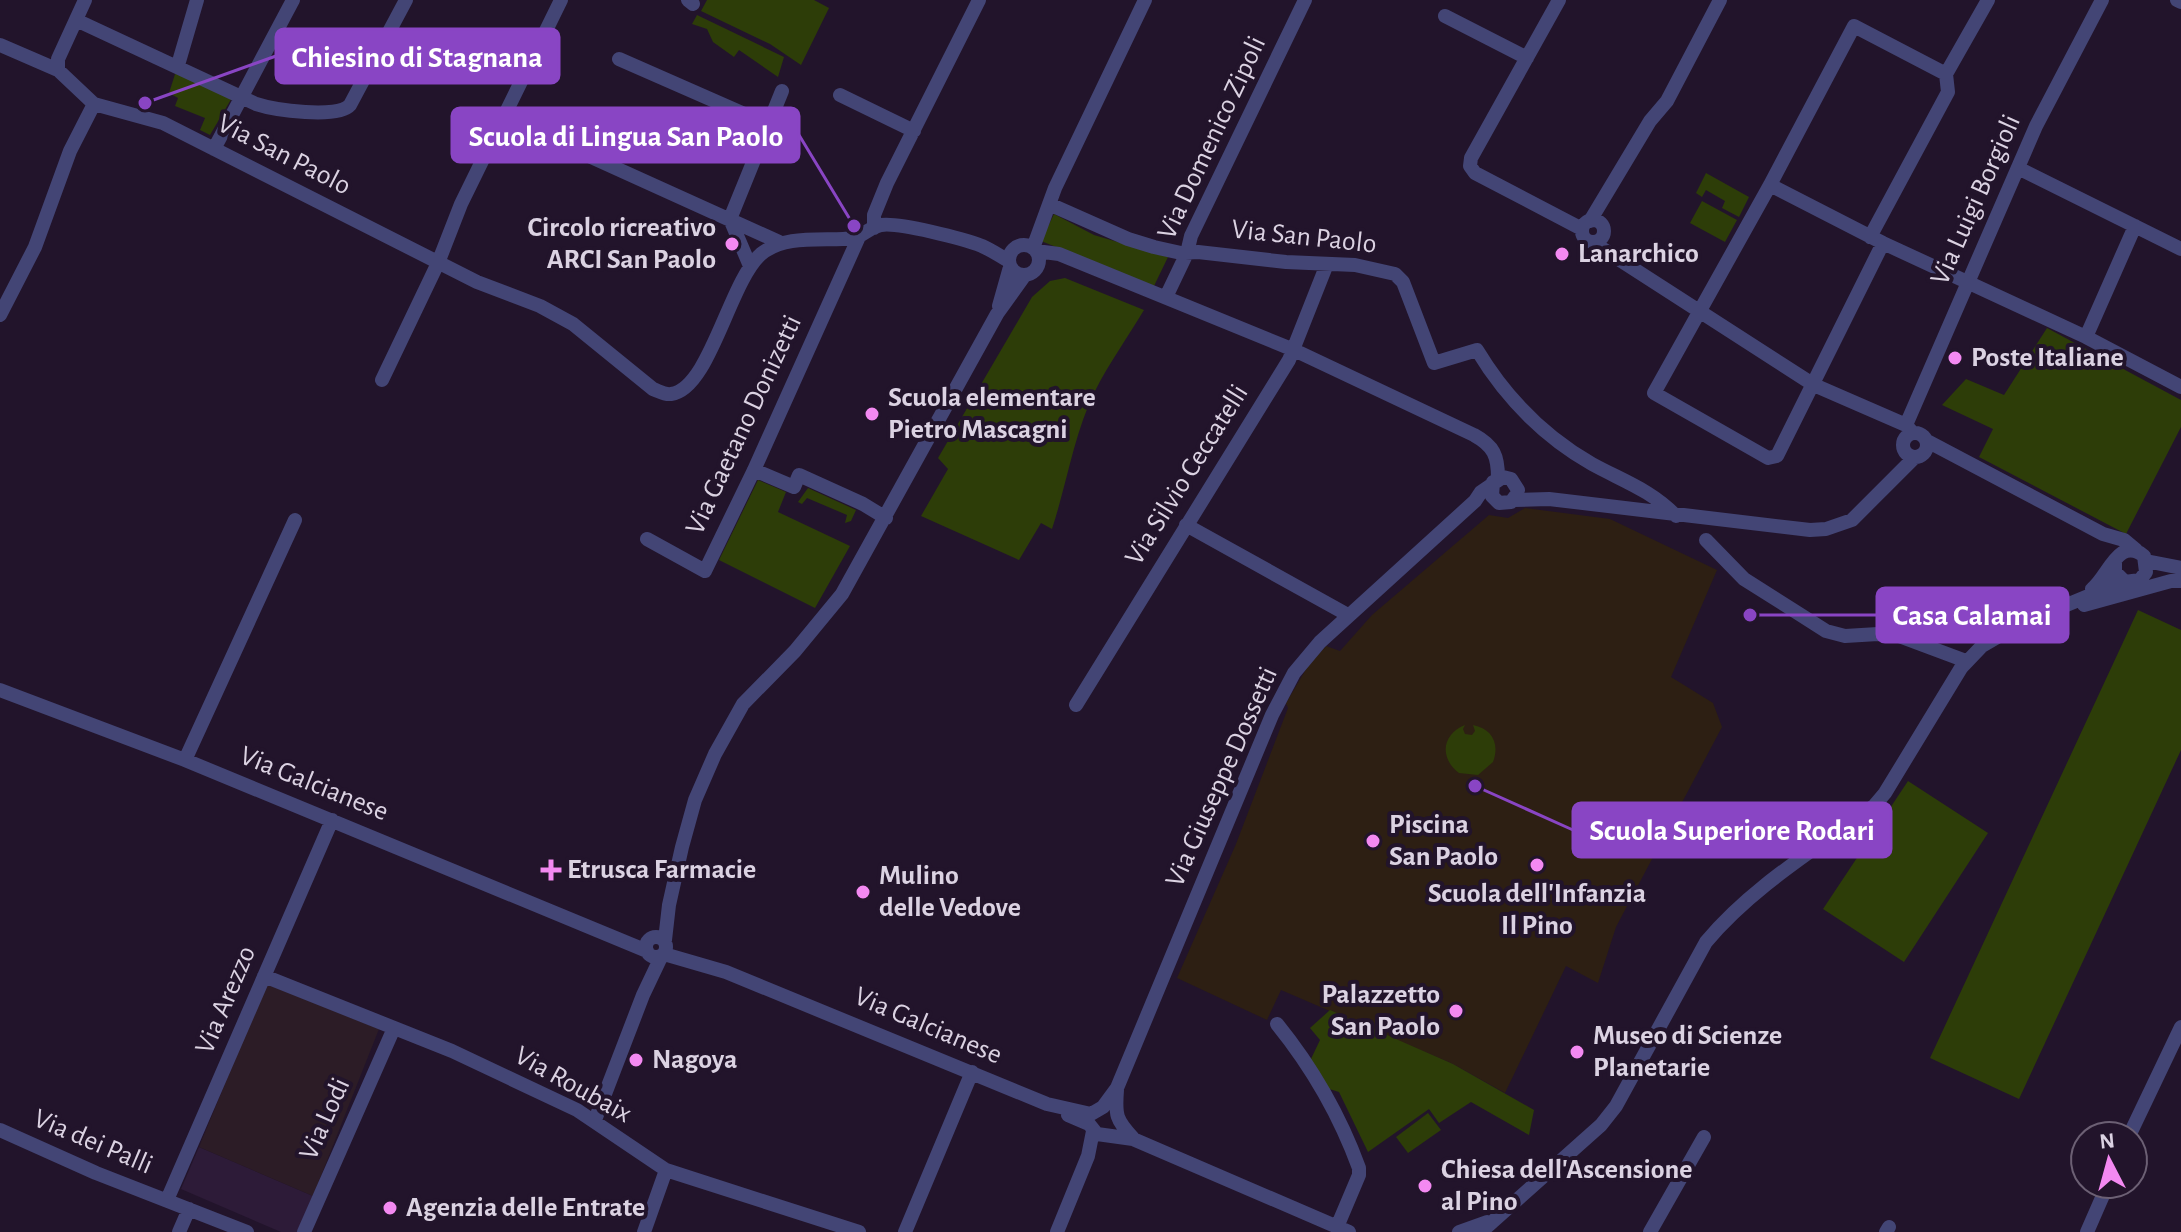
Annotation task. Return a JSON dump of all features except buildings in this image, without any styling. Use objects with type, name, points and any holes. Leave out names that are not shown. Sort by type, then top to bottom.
[{"type":"street","points":[[58,70],[58,59],[85,0]]},
{"type":"street","points":[[178,65],[197,0]]},
{"type":"street","points":[[214,149],[293,0]]},
{"type":"street","points":[[76,20],[272,109],[332,112],[346,110],[406,0]]},
{"type":"street","points":[[382,380],[438,263],[461,204],[561,0]]},
{"type":"street","points":[[874,228],[874,215],[979,0]]},
{"type":"street","points":[[505,118],[779,242],[858,239],[874,228],[893,225],[982,246],[1011,260],[1019,275],[1025,275],[1034,272],[1049,204],[1145,0]]},
{"type":"street","name":"Via Domenico Zipoli","points":[[1166,297],[1187,253],[1191,236],[1305,0]]},
{"type":"street","points":[[1559,0],[1471,158],[1470,166],[1475,173],[1586,225]]},
{"type":"street","points":[[1720,0],[1667,101],[1650,121],[1586,225],[1584,237],[1597,239],[1613,258],[1635,268],[1700,309],[1814,385],[1860,407],[1910,444],[1966,462]]},
{"type":"street","points":[[1946,74],[1854,26],[1654,393],[1772,458],[1779,454],[1814,385],[1877,240],[1948,92],[1946,74],[1988,0]]},
{"type":"street","name":"Via Luigi Borgioli","points":[[1910,444],[1967,284],[2036,126],[2102,0]]},
{"type":"street","points":[[1445,16],[1527,58]]},
{"type":"street","points":[[0,45],[58,70],[94,104],[70,151],[35,247],[0,315]]},
{"type":"street","points":[[619,59],[767,124]]},
{"type":"street","points":[[750,266],[730,219],[782,91]]},
{"type":"street","points":[[840,95],[914,131]]},
{"type":"street","name":"Via San Paolo","points":[[94,104],[150,118],[477,282],[540,306],[573,324],[653,389],[671,394],[695,377],[705,361],[750,266],[779,242]]},
{"type":"street","points":[[2018,168],[2181,249]]},
{"type":"street","points":[[1770,185],[1967,284],[2086,337],[2181,387]]},
{"type":"street","name":"Via San Paolo","points":[[1049,204],[1128,239],[1154,247],[1187,253],[1355,265],[1399,276],[1434,363],[1477,350],[1494,378],[1512,399],[1559,444],[1659,499],[1676,516]]},
{"type":"street","points":[[2086,337],[2135,226]]},
{"type":"street","name":"Via Gaetano Donizetti","points":[[647,539],[705,571],[858,239]]},
{"type":"street","points":[[997,314],[1011,260],[1022,245],[1052,259],[1072,260],[1294,350],[1487,442],[1496,456],[1496,480],[1490,490],[1495,500]]},
{"type":"street","name":"Via Silvio Ceccatelli","points":[[1076,705],[1294,350],[1327,264]]},
{"type":"street","points":[[595,1120],[643,995],[657,947],[659,920],[669,905],[693,806],[715,754],[743,704],[795,651],[842,594],[997,314],[1025,275]]},
{"type":"street","points":[[1910,444],[1927,448],[1927,441],[2103,534],[2124,540],[2141,556],[2146,572],[2140,580]]},
{"type":"street","points":[[1475,501],[1495,500],[1504,504],[1516,495],[1676,516],[1826,529],[1852,520],[1900,469],[1910,444]]},
{"type":"street","points":[[754,470],[794,487],[799,475],[886,518]]},
{"type":"street","points":[[1496,480],[1511,479],[1516,495]]},
{"type":"street","name":"Via Giuseppe Dossetti","points":[[1103,1123],[1272,715],[1303,661],[1348,615],[1496,480]]},
{"type":"street","points":[[185,760],[295,520]]},
{"type":"street","points":[[1186,525],[1348,615]]},
{"type":"street","points":[[2103,534],[2116,548],[2115,572],[2121,580],[2130,583],[2181,570]]},
{"type":"street","points":[[1706,540],[1744,579],[1826,631],[1845,636],[1899,636],[1966,661]]},
{"type":"street","points":[[2083,597],[2098,585],[2125,550],[2181,570]]},
{"type":"street","points":[[1459,1232],[1486,1226],[1601,1125],[1616,1106],[1706,942],[1721,924],[1765,886],[1874,806],[1966,661],[2002,633],[2121,580]]},
{"type":"street","points":[[2056,608],[2091,604],[2171,581],[2181,581]]},
{"type":"street","name":"Via Galcianese","points":[[0,690],[185,760],[606,932],[699,963],[1047,1104],[1103,1123],[1343,1230]]},
{"type":"street","name":"Via Arezzo","points":[[167,1200],[332,820]]},
{"type":"street","name":"Via Roubaix","points":[[264,976],[452,1051],[595,1120],[666,1170],[859,1232]]},
{"type":"street","points":[[1277,1024],[1319,1083],[1359,1168],[1343,1230]]},
{"type":"street","points":[[2137,1120],[2181,1027]]},
{"type":"street","name":"Via Lodi","points":[[304,1232],[394,1028]]},
{"type":"street","points":[[905,1232],[972,1072]]},
{"type":"street","points":[[1057,1232],[1103,1123]]},
{"type":"street","name":"Via dei Palli","points":[[0,1130],[96,1173],[247,1232]]},
{"type":"street","points":[[1650,1232],[1704,1137]]},
{"type":"street","points":[[644,1232],[666,1170]]},
{"type":"street","points":[[2087,1232],[2101,1200]]},
{"type":"street","points":[[179,1232],[189,1209]]},
{"type":"shaded area","points":[[1525,508],[1610,519],[1717,570],[1671,677],[1713,703],[1722,727],[1616,927],[1598,983],[1566,966],[1505,1093],[1453,1064],[1281,990],[1267,1020],[1177,978],[1236,844],[1288,708],[1286,703],[1308,666],[1326,646],[1340,651],[1372,615],[1489,515],[1508,518]]},
{"type":"shaded area","points":[[266,984],[379,1029],[313,1196],[199,1147]]},
{"type":"shaded area","points":[[199,1147],[313,1196],[297,1232],[281,1232],[181,1189]]},
{"type":"green space","points":[[707,0],[814,0],[829,8],[801,65],[770,44],[701,11]]},
{"type":"green space","points":[[697,15],[784,57],[778,77],[739,50],[734,57],[713,42],[707,29],[692,24]]},
{"type":"green space","points":[[176,71],[233,96],[210,135],[200,130],[205,118],[175,106],[178,98],[169,93]]},
{"type":"green space","points":[[1706,173],[1749,197],[1739,217],[1722,208],[1725,201],[1706,190],[1702,197],[1696,193]]},
{"type":"green space","points":[[1702,201],[1737,220],[1725,242],[1690,223]]},
{"type":"green space","points":[[1054,214],[1094,235],[1168,257],[1154,286],[1041,241]]},
{"type":"green space","points":[[1065,278],[1144,310],[1106,370],[1088,407],[1052,529],[1041,523],[1019,560],[921,516],[948,469],[938,458],[1032,297],[1050,281]]},
{"type":"green space","points":[[2047,328],[2181,400],[2181,427],[2126,534],[1979,457],[1993,429],[1942,405],[1966,379],[2004,395]]},
{"type":"green space","points":[[758,480],[786,492],[778,512],[850,546],[815,608],[719,560]]},
{"type":"green space","points":[[808,488],[856,510],[851,521],[845,523],[847,515],[807,498],[802,504],[798,502]]},
{"type":"green space","points":[[2138,610],[2181,630],[2181,750],[2019,1099],[1930,1058]]},
{"type":"green space","points":[[1465,725],[1465,734],[1472,735],[1475,731],[1473,725],[1480,727],[1490,733],[1495,743],[1493,762],[1478,775],[1459,773],[1446,754],[1448,740]]},
{"type":"green space","points":[[1908,781],[1988,833],[1904,962],[1823,909]]},
{"type":"green space","points":[[1330,1010],[1453,1064],[1534,1110],[1529,1135],[1471,1102],[1439,1123],[1429,1109],[1368,1152],[1339,1092],[1326,1088],[1310,1061],[1320,1040],[1310,1028]]},
{"type":"green space","points":[[1428,1113],[1441,1130],[1408,1153],[1396,1137]]},
{"type":"place","name":"Chiesino di Stagnana","points":[[145,103]]},
{"type":"place","name":"Scuola di Lingua San Paolo","points":[[854,226]]},
{"type":"place","name":"Circolo ricreativo ARCI San Paolo","points":[[732,244]]},
{"type":"place","name":"Lanarchico","points":[[1562,254]]},
{"type":"place","name":"Poste Italiane","points":[[1955,358]]},
{"type":"place","name":"Scuola elementare Pietro Mascagni","points":[[872,414]]},
{"type":"place","name":"Casa Calamai","points":[[1750,615]]},
{"type":"place","name":"Scuola Superiore Rodari","points":[[1475,786]]},
{"type":"place","name":"Piscina San Paolo","points":[[1373,841]]},
{"type":"place","name":"Scuola dell'Infanzia Il Pino","points":[[1537,865]]},
{"type":"place","name":"Etrusca Farmacie","points":[[551,870]]},
{"type":"place","name":"Mulino delle Vedove","points":[[863,892]]},
{"type":"place","name":"Palazzetto San Paolo","points":[[1456,1011]]},
{"type":"place","name":"Museo di Scienze Planetarie","points":[[1577,1052]]},
{"type":"place","name":"Nagoya","points":[[636,1060]]},
{"type":"place","name":"Chiesa dell'Ascensione al Pino","points":[[1425,1186]]},
{"type":"place","name":"Agenzia delle Entrate","points":[[390,1208]]}]
